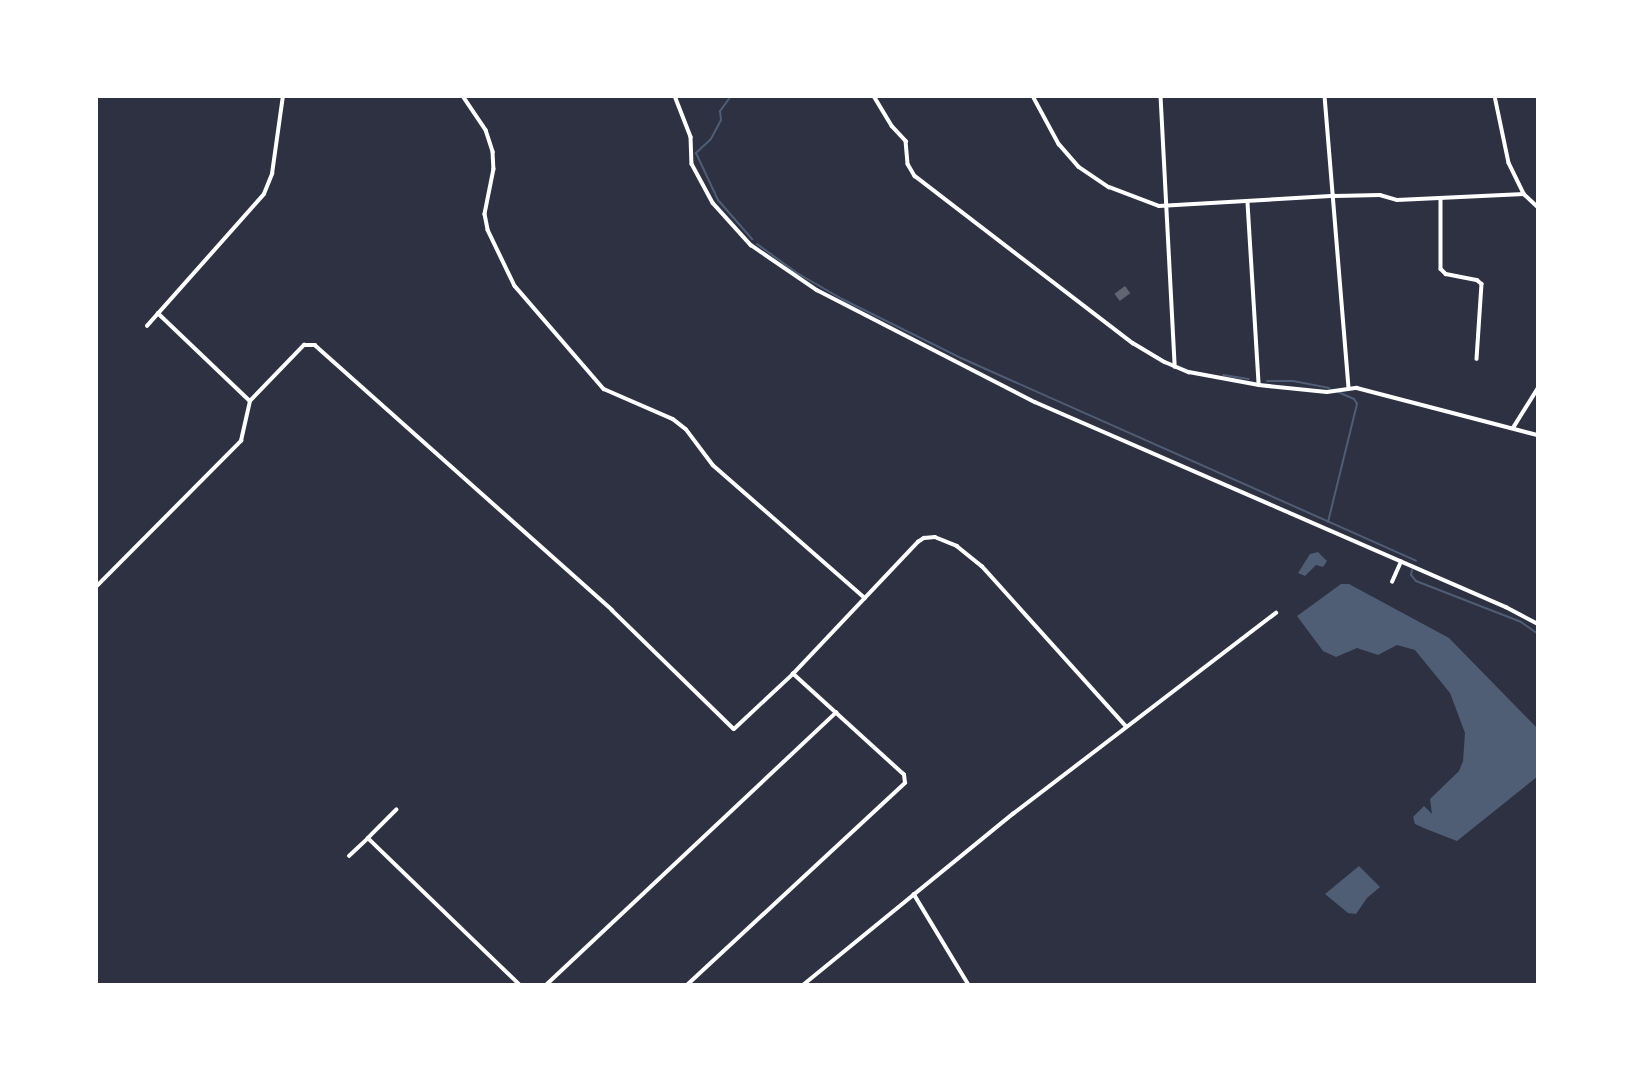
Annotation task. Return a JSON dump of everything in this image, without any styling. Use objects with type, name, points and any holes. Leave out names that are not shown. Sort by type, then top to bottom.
[{"type":"street","points":[[147,326],[264,194],[272,174],[284,96]]},
{"type":"street","points":[[463,96],[485,130],[493,152],[494,169],[485,214],[495,247],[515,286],[604,389],[673,419],[686,429],[713,465],[865,598]]},
{"type":"street","points":[[675,96],[691,137],[692,163],[713,203],[751,245],[817,290],[1035,402],[1538,624]]},
{"type":"street","points":[[874,96],[892,126],[906,141],[908,164],[915,176],[1133,343],[1175,367],[1259,385],[1327,392],[1349,388],[1538,435]]},
{"type":"street","points":[[1032,96],[1059,144],[1079,167],[1109,187],[1150,204],[1165,206],[1248,203],[1335,196],[1441,199],[1524,194]]},
{"type":"street","points":[[1161,96],[1175,367]]},
{"type":"street","points":[[1325,96],[1349,388]]},
{"type":"street","points":[[1495,96],[1509,163],[1524,194],[1538,207]]},
{"type":"street","points":[[1441,199],[1441,269],[1446,274],[1477,280],[1482,285],[1477,359]]},
{"type":"street","points":[[1248,203],[1259,385]]},
{"type":"street","points":[[158,313],[250,401]]},
{"type":"street","points":[[96,587],[241,441],[250,401],[304,345],[315,345],[612,610],[734,729],[793,674],[924,538],[946,541],[982,566],[1126,726]]},
{"type":"street","points":[[1513,428],[1538,388]]},
{"type":"street","points":[[1392,582],[1401,562]]},
{"type":"street","points":[[803,985],[1126,726],[1276,613]]},
{"type":"street","points":[[687,985],[905,783],[904,775],[793,674]]},
{"type":"street","points":[[546,985],[836,713]]},
{"type":"street","points":[[349,856],[396,810]]},
{"type":"street","points":[[368,838],[520,985]]},
{"type":"street","points":[[914,894],[969,985]]},
{"type":"water","points":[[1318,552],[1327,561],[1323,567],[1316,565],[1305,576],[1298,573],[1310,554]]},
{"type":"water","points":[[1341,584],[1349,584],[1449,638],[1538,729],[1538,776],[1457,841],[1415,824],[1413,817],[1424,806],[1432,814],[1430,799],[1459,771],[1463,761],[1465,733],[1450,693],[1415,650],[1397,645],[1378,655],[1357,648],[1336,657],[1323,651],[1297,616]]},
{"type":"water","points":[[1359,866],[1380,887],[1367,898],[1356,914],[1348,913],[1325,894]]},
{"type":"building","points":[[1125,286],[1130,293],[1120,301],[1114,294]]},
{"type":"waterway","points":[[731,96],[720,111],[721,120],[711,139],[696,153],[718,200],[752,239]]},
{"type":"waterway","points":[[757,244],[797,273],[842,299],[961,358],[1416,561]]},
{"type":"waterway","points":[[1223,375],[1249,379]]},
{"type":"waterway","points":[[1267,381],[1293,381],[1329,388]]},
{"type":"waterway","points":[[1328,522],[1357,404],[1354,399],[1338,392]]},
{"type":"waterway","points":[[1412,570],[1411,575],[1416,581],[1521,622],[1538,634]]}]
